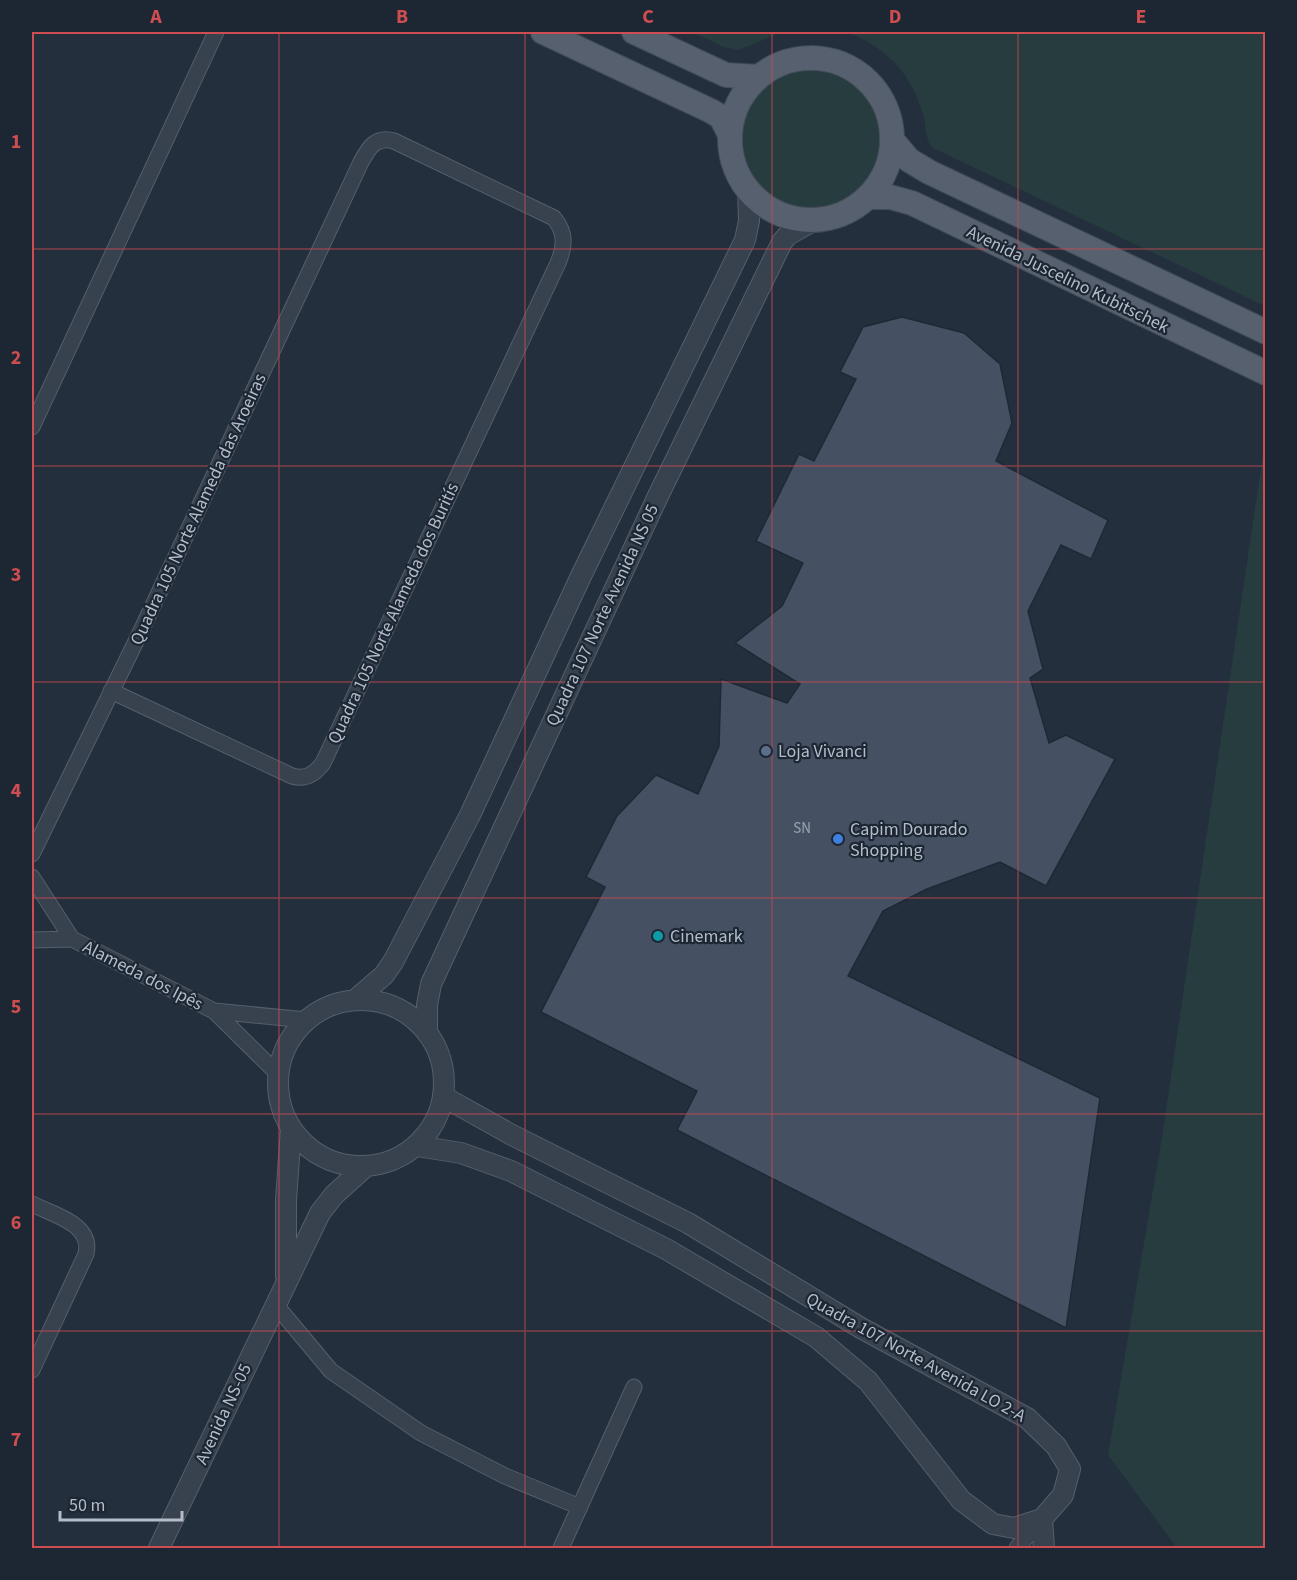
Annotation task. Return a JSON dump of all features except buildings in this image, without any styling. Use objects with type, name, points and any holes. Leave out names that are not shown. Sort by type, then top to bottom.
[{"type":"main road","points":[[543,32],[716,113],[730,135],[734,161],[748,189],[764,205],[795,218],[815,220],[843,213],[868,197],[885,174],[893,141],[889,117],[879,94],[862,77],[846,66],[825,60],[803,59],[777,66],[759,77],[740,101],[730,135]]},
{"type":"main road","points":[[634,32],[726,75],[759,77]]},
{"type":"main road","name":"Avenida Juscelino Kubitschek","points":[[893,141],[909,160],[929,172],[1266,332]]},
{"type":"main road","name":"Avenida Juscelino Kubitschek","points":[[868,197],[890,197],[912,203],[1266,373]]},
{"type":"street","points":[[32,427],[216,32]]},
{"type":"street","name":"Quadra 105 Norte Alameda das Aroeiras","points":[[32,854],[361,162],[375,142],[387,139],[394,141],[547,213],[559,225],[564,248]]},
{"type":"street","name":"Quadra 107 Norte Avenida NS 05","points":[[355,1000],[384,975],[393,962],[470,814],[581,576],[745,240],[749,221],[748,189]]},
{"type":"street","name":"Quadra 107 Norte Avenida NS 05","points":[[427,1032],[427,1005],[431,984],[658,495],[782,242],[794,231],[815,220]]},
{"type":"street","name":"Quadra 105 Norte Alameda dos Buritís","points":[[111,691],[292,776],[303,777],[317,772],[564,248]]},
{"type":"street","name":"Alameda dos Ipês","points":[[32,877],[72,939]]},
{"type":"street","name":"Alameda dos Ipês","points":[[32,940],[72,939],[214,1011],[278,1074]]},
{"type":"street","points":[[355,1000],[395,1006],[427,1032],[439,1051],[444,1097],[435,1124],[417,1146],[393,1161],[364,1167],[336,1163],[311,1150],[291,1129],[280,1103],[278,1074],[287,1044],[306,1020],[329,1005],[355,1000]]},
{"type":"street","name":"Alameda dos Ipês","points":[[214,1011],[306,1020]]},
{"type":"street","name":"Quadra 107 Norte Avenida LO 2-A","points":[[417,1146],[461,1153],[511,1171],[666,1249],[816,1337],[868,1381],[961,1500],[993,1524],[1014,1528],[1042,1519],[1063,1495],[1070,1469],[1056,1446],[1027,1418],[861,1328],[688,1223],[512,1135],[444,1097]]},
{"type":"street","points":[[286,1280],[286,1200],[291,1129]]},
{"type":"street","points":[[286,1280],[320,1213],[334,1195],[364,1167]]},
{"type":"street","points":[[32,1204],[78,1227],[84,1232],[88,1244],[86,1254],[32,1370]]},
{"type":"street","name":"Avenida NS-05","points":[[159,1548],[286,1280]]},
{"type":"street","points":[[275,1304],[332,1371],[421,1433],[505,1476],[580,1507]]},
{"type":"street","points":[[561,1548],[634,1387]]},
{"type":"street","points":[[1017,1548],[1042,1519]]},
{"type":"street","points":[[1042,1519],[1041,1540],[1044,1548]]},
{"type":"green space","points":[[692,32],[782,32],[739,50],[724,47]]},
{"type":"green space","points":[[847,32],[1265,32],[1265,306],[935,149],[927,138],[918,100],[896,64],[874,46]]},
{"type":"green space","points":[[813,66],[840,72],[853,78],[864,87],[873,98],[879,111],[885,138],[879,165],[873,178],[864,189],[853,198],[840,204],[813,210],[786,204],[773,198],[762,189],[753,178],[747,165],[741,138],[747,111],[753,98],[762,87],[773,78],[786,72]]},
{"type":"green space","points":[[1265,441],[1265,1548],[1177,1548],[1108,1455],[1162,1137]]},
{"type":"place","name":"Loja Vivanci","points":[[766,751]]},
{"type":"place","name":"Capim Dourado Shopping","points":[[838,839]]},
{"type":"place","name":"Cinemark","points":[[658,936]]}]
